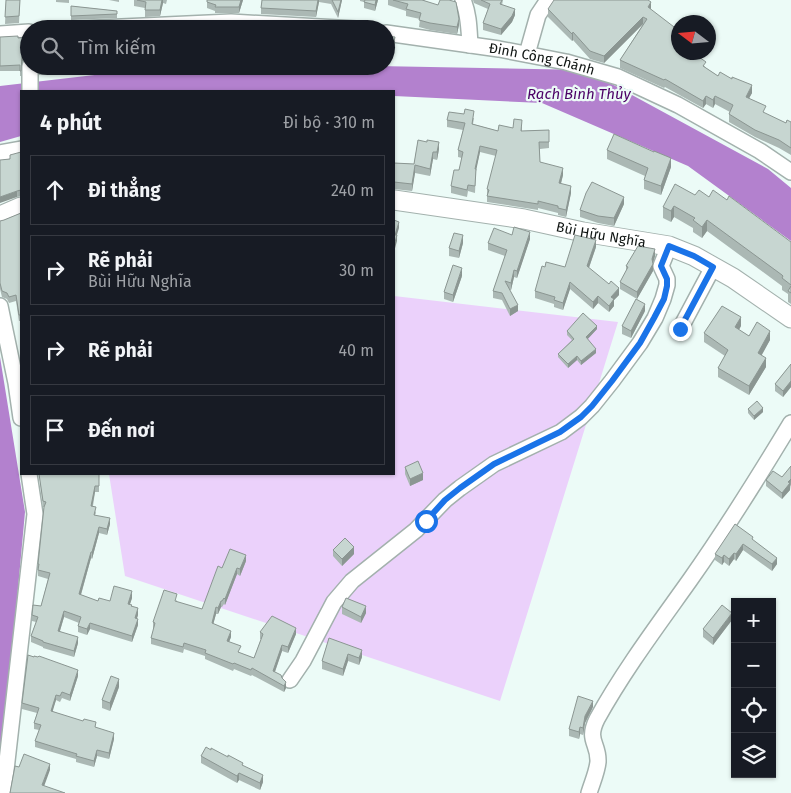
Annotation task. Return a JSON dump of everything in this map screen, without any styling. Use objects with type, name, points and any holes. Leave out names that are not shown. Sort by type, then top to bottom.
[{"type":"main road","name":"Bùi Hữu Nghĩa","points":[[395,200],[524,219],[583,232],[669,246],[694,256],[733,278],[791,318]]},
{"type":"main road","points":[[0,216],[20,207]]},
{"type":"street","points":[[462,0],[466,9],[470,45]]},
{"type":"street","points":[[527,54],[538,15],[548,0]]},
{"type":"street","points":[[0,34],[20,33]]},
{"type":"street","name":"Đinh Công Chánh","points":[[395,34],[527,54],[566,62],[618,78],[678,105],[791,172]]},
{"type":"street","points":[[29,75],[30,90]]},
{"type":"street","points":[[0,152],[20,149]]},
{"type":"street","points":[[290,680],[303,661],[334,602],[352,581],[416,530],[445,500],[460,488],[494,464],[560,432],[581,417],[592,406],[640,343],[654,318],[666,292],[667,279],[661,266],[669,246]]},
{"type":"street","points":[[680,329],[713,267]]},
{"type":"street","points":[[0,306],[20,411]]},
{"type":"street","points":[[589,793],[598,764],[592,735],[598,719],[639,652],[728,523],[791,423]]},
{"type":"street","points":[[2,793],[35,514],[29,475]]},
{"type":"shaded area","points":[[395,296],[618,322],[500,701],[125,576],[109,475],[395,475]]},
{"type":"water","name":"Rạch Bình Thủy","points":[[395,66],[586,70],[768,169],[791,188],[791,241],[688,166],[542,103],[395,96],[395,90],[20,90],[20,136],[0,142],[0,86],[94,75],[395,75]]},
{"type":"water","points":[[0,357],[25,512],[6,720],[0,747]]},
{"type":"building","points":[[6,0],[20,0],[19,16],[5,17]]},
{"type":"building","points":[[137,0],[162,0],[160,10],[145,10],[146,2]]},
{"type":"building","points":[[207,0],[241,0],[239,7],[215,7],[216,5],[207,2]]},
{"type":"building","points":[[262,0],[318,0],[316,11],[261,8]]},
{"type":"building","points":[[332,0],[341,0],[338,12]]},
{"type":"building","points":[[365,0],[376,0],[375,5],[364,2]]},
{"type":"building","points":[[393,0],[422,0],[438,5],[440,0],[456,2],[459,19],[457,27],[419,20],[421,13],[406,9],[408,4]]},
{"type":"building","points":[[481,0],[502,0],[500,4],[515,9],[512,16],[501,29],[483,23],[490,4]]},
{"type":"building","points":[[554,0],[648,0],[651,2],[648,7],[671,25],[671,60],[703,60],[706,62],[703,66],[718,76],[720,72],[732,79],[732,77],[752,85],[746,97],[766,106],[763,112],[786,123],[787,120],[791,122],[791,148],[779,140],[755,130],[729,114],[733,105],[715,96],[713,100],[706,96],[703,101],[665,79],[620,60],[647,19],[643,17],[604,56],[590,51],[548,9]]},
{"type":"building","points":[[71,6],[117,11],[117,14],[71,16]]},
{"type":"building","points":[[18,36],[20,38],[20,65],[0,66],[0,37]]},
{"type":"building","points":[[465,109],[474,111],[472,124],[498,131],[499,125],[513,128],[514,119],[522,120],[521,131],[549,130],[549,142],[539,142],[540,162],[563,168],[559,183],[571,186],[566,210],[538,201],[538,204],[487,196],[497,150],[480,146],[475,169],[475,186],[468,185],[467,190],[451,186],[454,170],[459,170],[463,152],[458,150],[465,123],[447,120],[449,112],[464,114]]},
{"type":"building","points":[[614,134],[671,158],[661,186],[644,180],[648,168],[607,150]]},
{"type":"building","points":[[418,140],[439,142],[437,152],[433,152],[430,169],[415,165],[412,184],[395,182],[395,163],[414,164]]},
{"type":"building","points":[[20,152],[20,190],[0,197],[0,160],[10,159],[10,155]]},
{"type":"building","points":[[592,182],[624,197],[614,218],[598,216],[580,210]]},
{"type":"building","points":[[675,184],[695,195],[699,190],[709,197],[713,190],[727,200],[729,196],[791,242],[791,285],[782,278],[782,275],[707,220],[702,227],[693,220],[695,218],[674,206],[671,211],[663,207]]},
{"type":"building","points":[[20,213],[20,315],[16,295],[9,297],[7,293],[2,291],[0,283],[0,221]]},
{"type":"building","points":[[395,220],[399,222],[395,235]]},
{"type":"building","points":[[514,227],[530,232],[517,271],[514,270],[511,283],[505,281],[518,305],[510,309],[502,293],[493,291],[507,250],[488,243],[494,228],[512,235]]},
{"type":"building","points":[[454,233],[463,235],[459,251],[449,248]]},
{"type":"building","points":[[575,235],[596,240],[587,266],[609,284],[611,281],[619,288],[611,297],[614,299],[609,306],[598,296],[593,302],[570,282],[563,303],[554,300],[555,297],[535,291],[542,266],[545,267],[546,262],[565,267]]},
{"type":"building","points":[[638,246],[655,249],[652,259],[653,264],[637,292],[620,282],[628,267],[626,266]]},
{"type":"building","points":[[453,265],[462,268],[453,295],[444,292]]},
{"type":"building","points":[[636,299],[645,304],[631,331],[622,326]]},
{"type":"building","points":[[722,306],[741,317],[735,327],[749,336],[757,322],[770,331],[758,353],[766,358],[749,386],[718,368],[728,350],[704,333]]},
{"type":"building","points":[[583,313],[597,326],[586,337],[596,349],[581,361],[577,356],[568,364],[558,354],[574,339],[567,331]]},
{"type":"building","points":[[791,364],[791,381],[783,391],[775,384]]},
{"type":"building","points":[[757,401],[763,408],[754,416],[748,409]]},
{"type":"building","points":[[418,461],[423,473],[410,479],[405,467]]},
{"type":"building","points":[[791,466],[791,479],[788,482],[790,483],[782,493],[766,480],[773,471],[782,477]]},
{"type":"building","points":[[39,475],[99,475],[99,486],[95,486],[91,506],[96,507],[94,515],[110,518],[107,529],[99,527],[79,594],[98,601],[99,598],[110,601],[114,586],[132,591],[128,604],[138,608],[135,618],[138,619],[132,636],[90,623],[87,629],[78,626],[81,617],[64,611],[58,631],[78,637],[74,651],[43,642],[31,636],[38,617],[32,615],[33,605],[41,606],[50,573],[38,570],[46,502],[43,501]]},
{"type":"building","points":[[735,524],[777,558],[772,564],[743,544],[736,554],[734,553],[729,559],[724,555],[722,558],[715,554]]},
{"type":"building","points":[[345,538],[354,547],[342,559],[333,550]]},
{"type":"building","points":[[230,549],[246,555],[240,569],[237,568],[225,599],[221,601],[218,608],[216,607],[212,623],[231,631],[227,641],[241,646],[238,652],[254,658],[263,634],[260,632],[272,616],[296,628],[288,647],[282,645],[273,671],[281,675],[286,682],[284,686],[252,668],[251,670],[205,653],[206,650],[184,643],[183,647],[151,638],[155,623],[153,622],[164,590],[177,594],[175,601],[202,609],[218,566],[222,568]]},
{"type":"building","points":[[346,598],[366,606],[361,617],[342,607]]},
{"type":"building","points":[[722,605],[731,612],[713,638],[703,629]]},
{"type":"building","points":[[329,638],[362,650],[359,658],[348,654],[343,669],[322,661]]},
{"type":"building","points":[[28,655],[39,656],[78,670],[70,695],[62,692],[60,696],[56,695],[51,711],[83,721],[84,719],[96,722],[95,727],[114,733],[109,753],[97,750],[94,761],[35,741],[41,725],[34,723],[39,708],[22,703]]},
{"type":"building","points":[[111,676],[119,679],[110,703],[102,700]]},
{"type":"building","points":[[578,696],[593,701],[585,716],[583,728],[580,727],[579,732],[569,729]]},
{"type":"building","points":[[206,747],[228,757],[228,755],[243,763],[242,765],[263,775],[260,783],[239,773],[237,776],[201,756]]},
{"type":"building","points":[[24,754],[50,764],[42,785],[65,793],[10,793],[15,766],[19,767]]},
{"type":"route","points":[[426,521],[445,500],[494,464],[560,432],[581,417],[592,406],[640,343],[664,299],[667,279],[661,266],[669,246],[694,256],[713,267],[680,329]]}]
